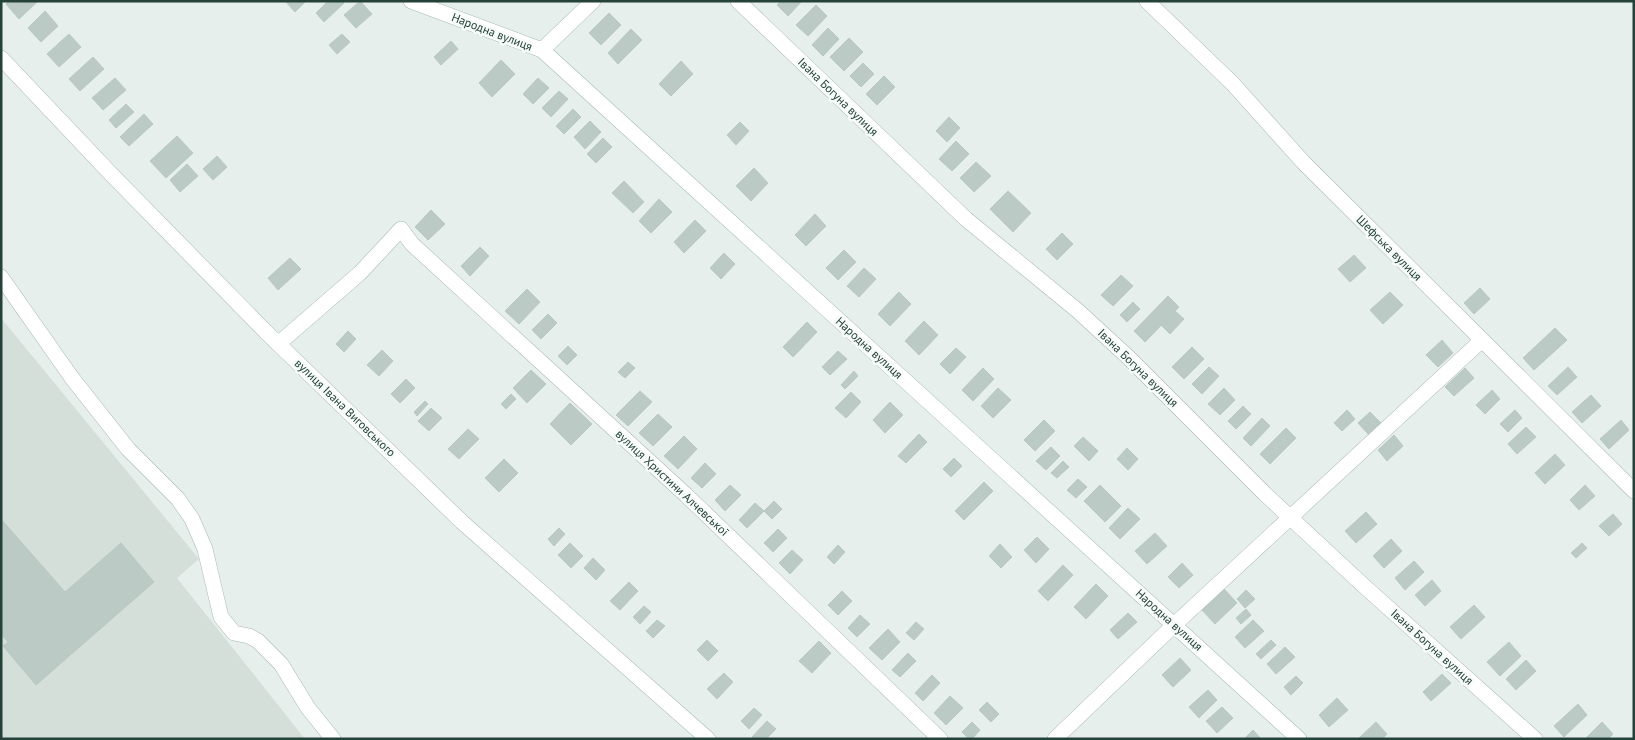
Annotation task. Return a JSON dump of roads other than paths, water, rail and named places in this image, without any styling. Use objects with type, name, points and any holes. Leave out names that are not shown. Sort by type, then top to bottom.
[{"type":"street","name":"Народна вулиця","points":[[412,1],[542,50],[1299,739]]},
{"type":"street","points":[[542,50],[593,1]]},
{"type":"street","name":"Івана Богуна вулиця","points":[[738,1],[959,212],[1078,311],[1128,357],[1290,517],[1535,739]]},
{"type":"street","name":"Шефська вулиця","points":[[1147,1],[1233,84],[1303,162],[1634,491]]},
{"type":"street","name":"вулиця Івана Виговського","points":[[1,58],[118,181],[278,344],[462,522],[708,739]]},
{"type":"street","name":"вулиця Христини Алчевської","points":[[278,344],[360,273],[401,229],[412,244],[686,495],[940,739]]},
{"type":"street","points":[[1,276],[72,378],[128,449],[178,499],[192,519],[205,549],[221,617],[234,633],[250,636],[258,641],[281,664],[308,708],[333,739]]},
{"type":"street","points":[[1055,739],[1174,624],[1482,340]]}]
